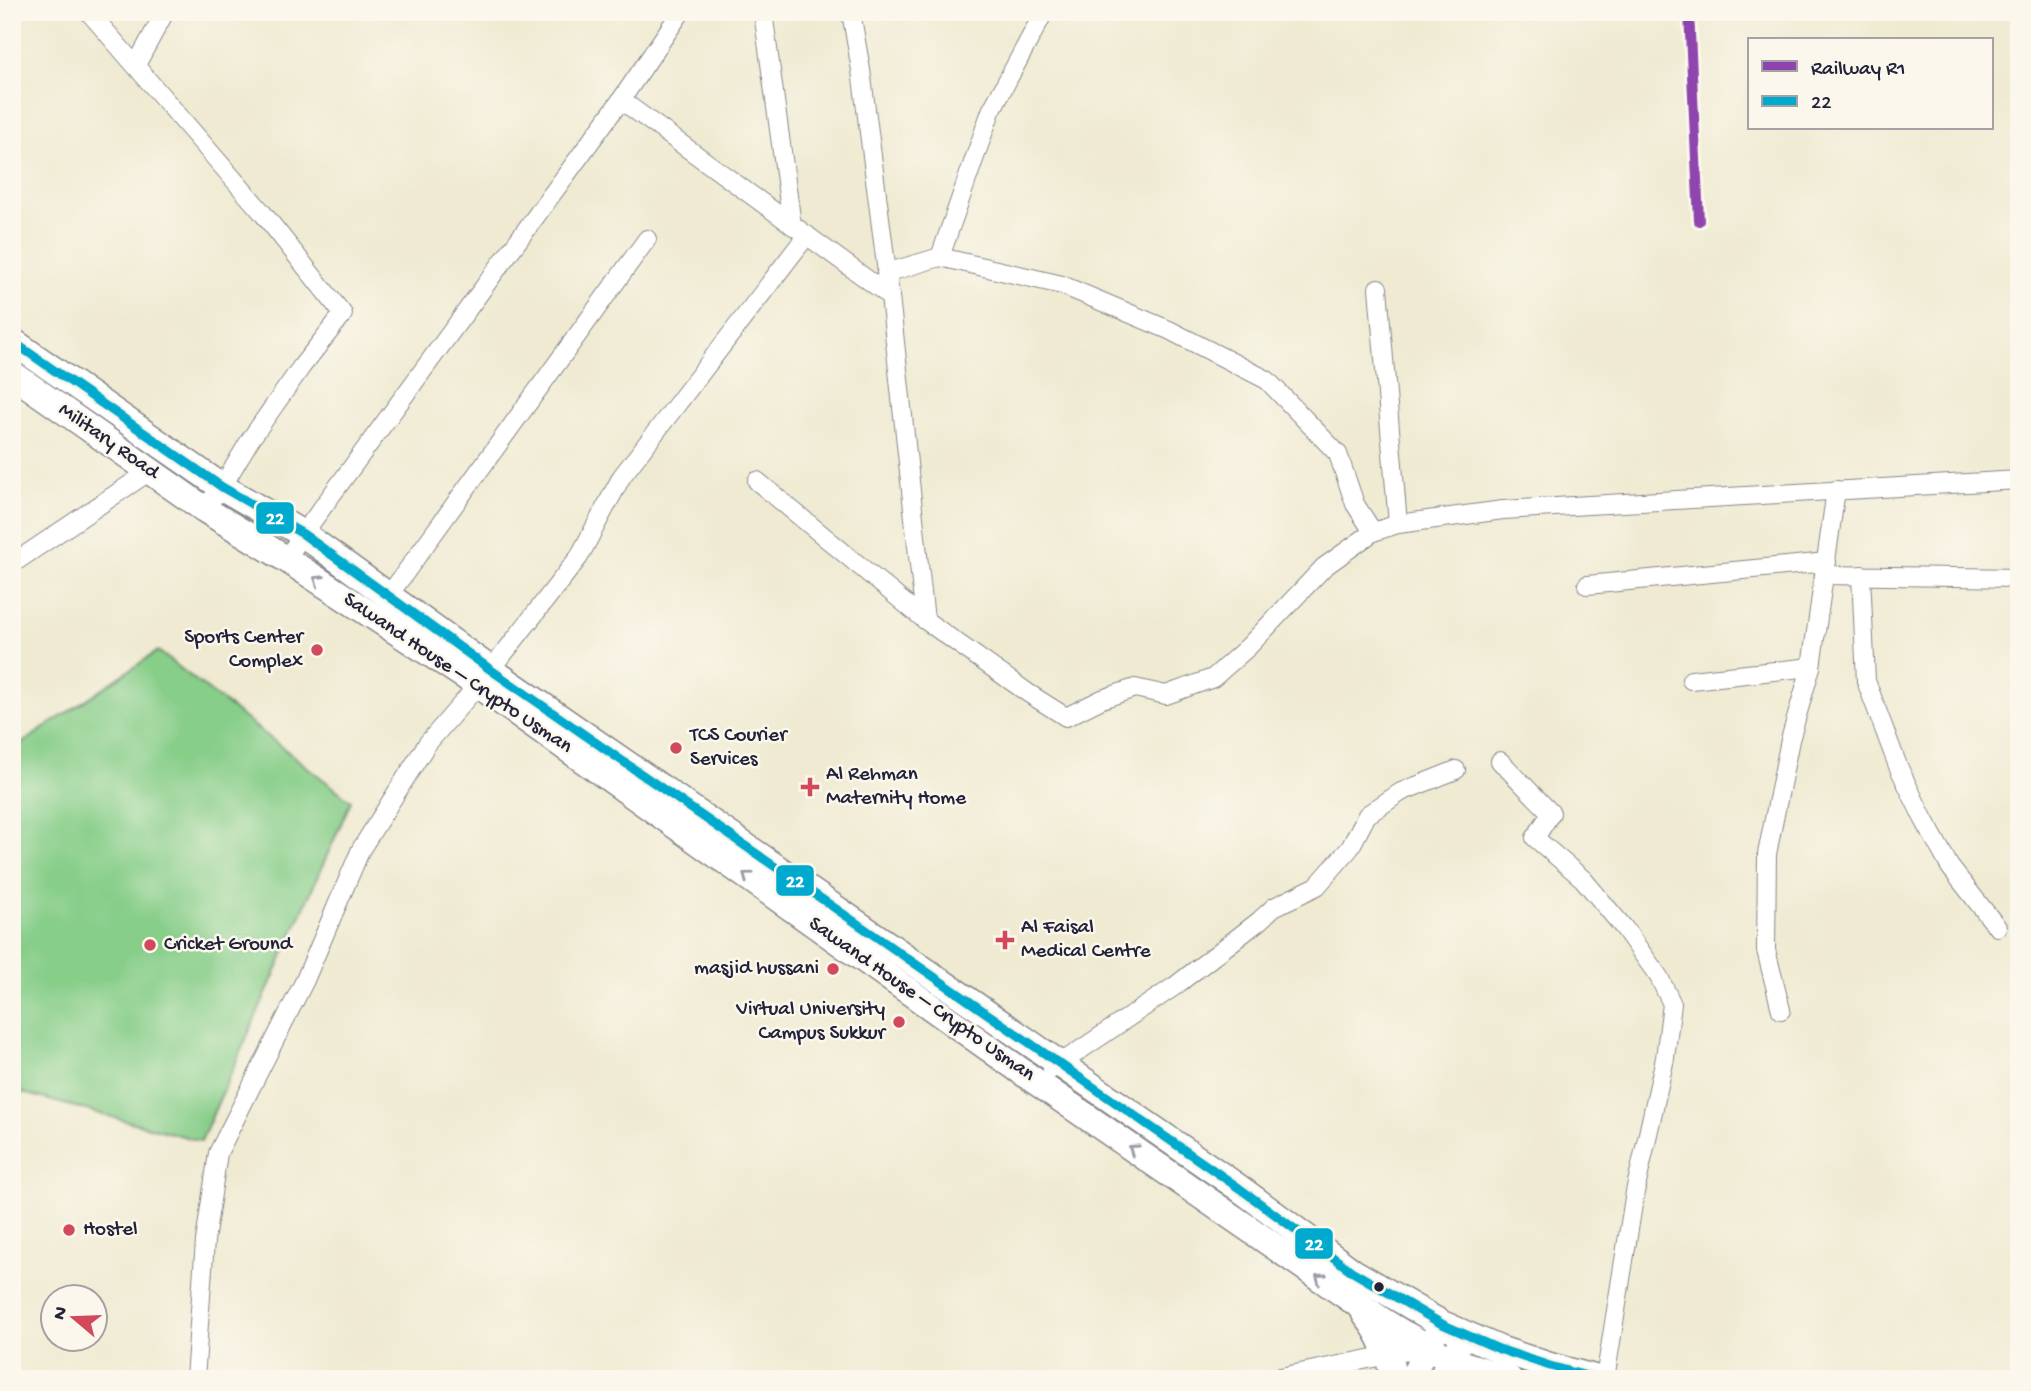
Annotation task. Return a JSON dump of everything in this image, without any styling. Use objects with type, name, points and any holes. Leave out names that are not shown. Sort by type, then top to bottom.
[{"type":"main road","name":"Military Road","points":[[12,341],[222,487],[303,534],[389,594],[484,678],[1239,1188],[1353,1272],[1453,1329],[1550,1366],[1598,1379]]},
{"type":"main road","name":"Military Road","points":[[12,374],[204,509]]},
{"type":"main road","name":"Sawand House – Crypto Usman","points":[[204,509],[484,678],[1035,1081],[1354,1302],[1427,1347],[1445,1369],[1509,1379]]},
{"type":"main road","points":[[1354,1302],[1381,1338],[1390,1367]]},
{"type":"main road","points":[[1410,1379],[1427,1347],[1453,1329]]},
{"type":"main road","points":[[1445,1369],[1453,1329]]},
{"type":"street","points":[[89,12],[261,211],[343,314],[302,366],[222,487],[204,509]]},
{"type":"street","points":[[136,65],[165,12]]},
{"type":"street","points":[[286,559],[621,100],[681,12]]},
{"type":"street","points":[[195,1379],[205,1241],[218,1153],[305,980],[360,849],[427,744],[484,678],[579,557],[622,477],[799,230],[763,12]]},
{"type":"street","points":[[851,12],[861,69],[890,296],[925,620]]},
{"type":"street","points":[[940,257],[991,111],[1044,12]]},
{"type":"street","points":[[621,100],[890,296]]},
{"type":"street","points":[[389,594],[647,239]]},
{"type":"street","points":[[886,273],[940,257],[1062,285],[1169,330],[1267,380],[1338,454],[1355,504],[1373,532]]},
{"type":"street","points":[[1378,288],[1398,524]]},
{"type":"street","points":[[12,564],[150,471]]},
{"type":"street","points":[[757,481],[925,620],[1066,717],[1102,699],[1135,688],[1166,695],[1213,678],[1248,647],[1324,567],[1373,532],[1398,524],[1503,510],[2019,480]]},
{"type":"street","points":[[1781,1010],[1766,950],[1767,855],[1790,740],[1811,667],[1836,490]]},
{"type":"street","points":[[1587,585],[1826,568],[1861,575],[2019,578]]},
{"type":"street","points":[[1861,575],[1866,681],[1898,766],[1950,867],[1997,927]]},
{"type":"street","points":[[1691,680],[1811,667]]},
{"type":"street","points":[[1500,761],[1551,813],[1535,838],[1583,879],[1624,928],[1659,977],[1672,1004],[1665,1058],[1636,1192],[1605,1379]]},
{"type":"street","points":[[1035,1081],[1175,986],[1274,907],[1317,886],[1350,848],[1367,815],[1401,792],[1456,770]]},
{"type":"street","points":[[1271,1379],[1390,1367],[1427,1347]]},
{"type":"green space","name":"Cricket Ground","points":[[158,651],[351,801],[201,1141],[12,1090],[12,750]]},
{"type":"rail line","name":"R1","points":[[1689,12],[1699,221]]},
{"type":"transit line","name":"22","points":[[12,341],[222,487],[303,534],[491,670],[1239,1188],[1353,1272],[1442,1324],[1499,1349],[1598,1379]]},
{"type":"place","name":"Sports Center Complex","points":[[317,650]]},
{"type":"place","name":"TCS Courier Services","points":[[676,748]]},
{"type":"place","name":"Al Rehman Maternity Home","points":[[810,787]]},
{"type":"place","name":"Al Faisal Medical Centre","points":[[1005,940]]},
{"type":"place","name":"Cricket Ground","points":[[150,945]]},
{"type":"place","name":"masjid hussani","points":[[833,969]]},
{"type":"place","name":"Virtual University Campus Sukkur","points":[[899,1022]]},
{"type":"place","name":"Hostel","points":[[69,1230]]}]
